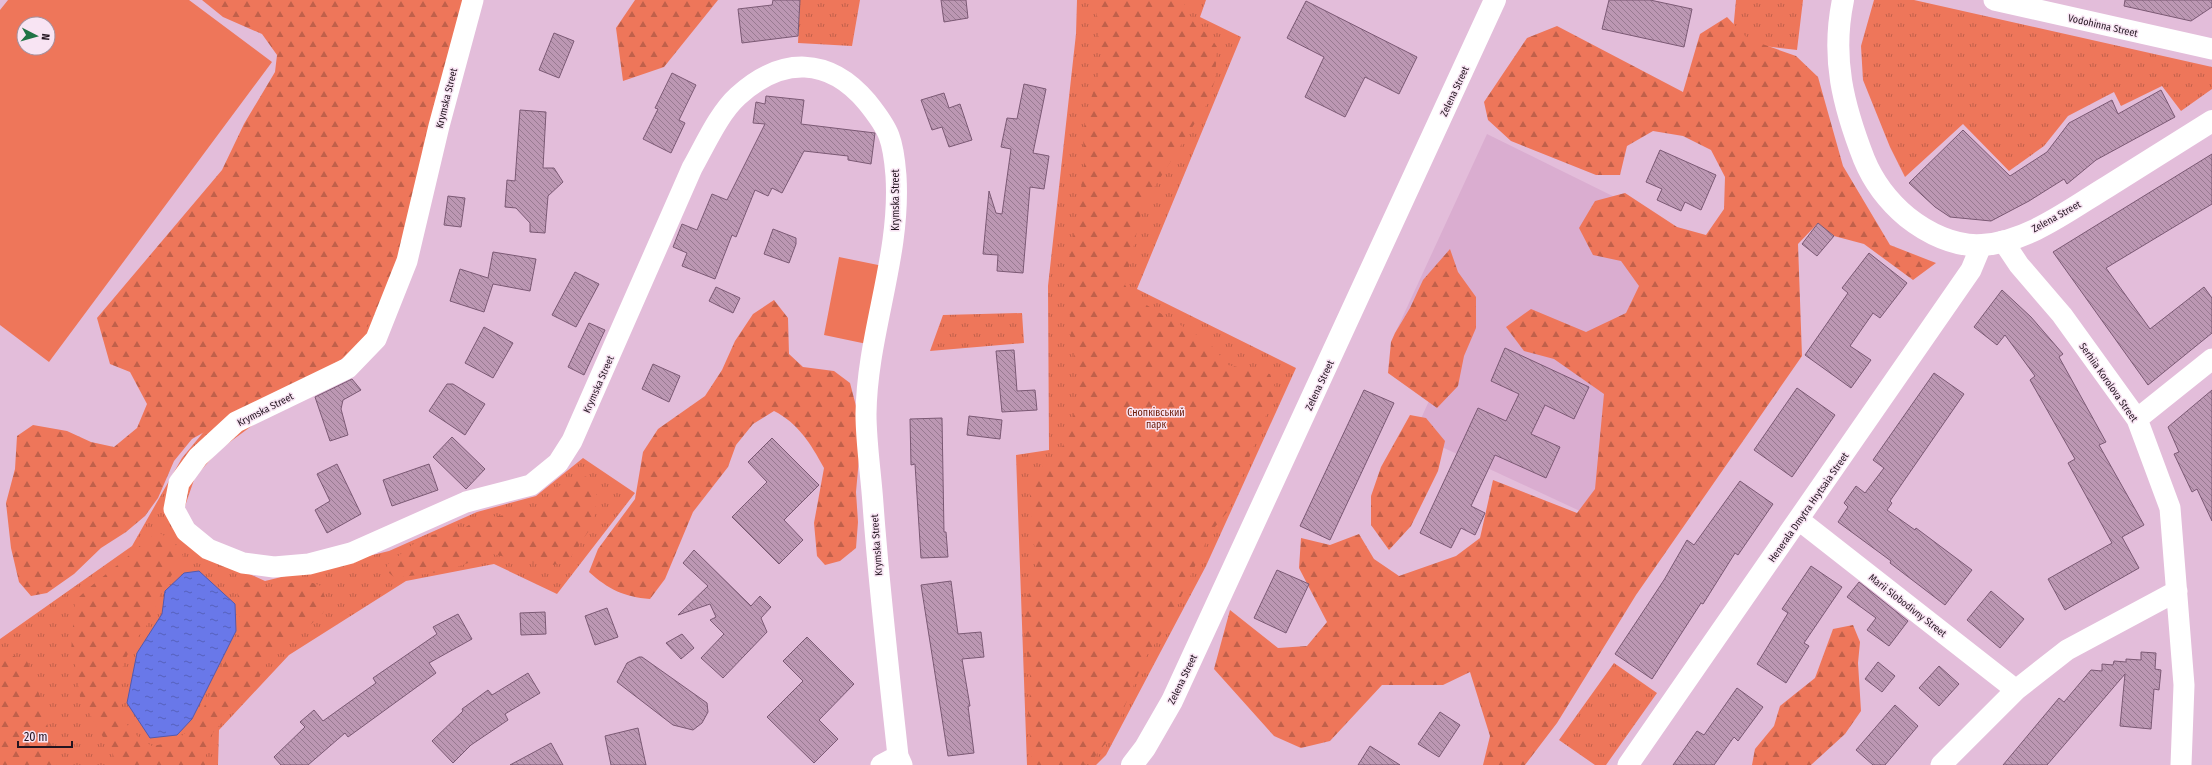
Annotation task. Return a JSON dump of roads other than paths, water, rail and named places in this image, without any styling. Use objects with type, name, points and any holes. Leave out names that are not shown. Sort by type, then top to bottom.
[{"type":"main road","name":"Zelena Street","points":[[1132,765],[1145,748],[1172,701],[1495,0]]},
{"type":"main road","name":"Zelena Street","points":[[1843,0],[1839,16],[1838,66],[1849,120],[1868,168],[1894,206],[1920,227],[1955,243],[1981,246],[2003,241],[2047,224],[2212,121]]},
{"type":"street","name":"Krymska Street","points":[[473,0],[439,126],[407,262],[376,339],[348,368],[236,422],[198,457],[179,483],[174,509],[186,531],[208,549],[243,563],[274,567],[309,564],[351,553],[466,502],[531,485],[558,463],[572,441],[692,168],[713,129],[736,97],[762,77],[786,68],[810,67],[831,72],[854,87],[872,108],[889,135],[894,159],[897,192],[896,232],[870,360],[866,414],[894,762]]},
{"type":"street","name":"Vodohinna Street","points":[[1994,0],[2212,50]]},
{"type":"street","name":"Serhiia Korolova Street","points":[[2003,241],[2019,265],[2062,315],[2137,419],[2170,508],[2184,685],[2181,765]]},
{"type":"street","name":"Henerala Dmytra Hrytsaia Street","points":[[1628,765],[1971,270],[1981,246]]},
{"type":"street","points":[[2137,419],[2212,359]]},
{"type":"street","name":"Marii Slobodivny Street","points":[[1799,520],[2016,690]]},
{"type":"street","points":[[1940,765],[2016,690],[2072,647],[2177,591]]},
{"type":"water","points":[[199,571],[235,604],[236,631],[192,719],[177,735],[150,738],[127,703],[137,653],[162,614],[165,591],[184,573]]},
{"type":"park label","name":"Снопківський парк","points":[[1156,418]]}]
